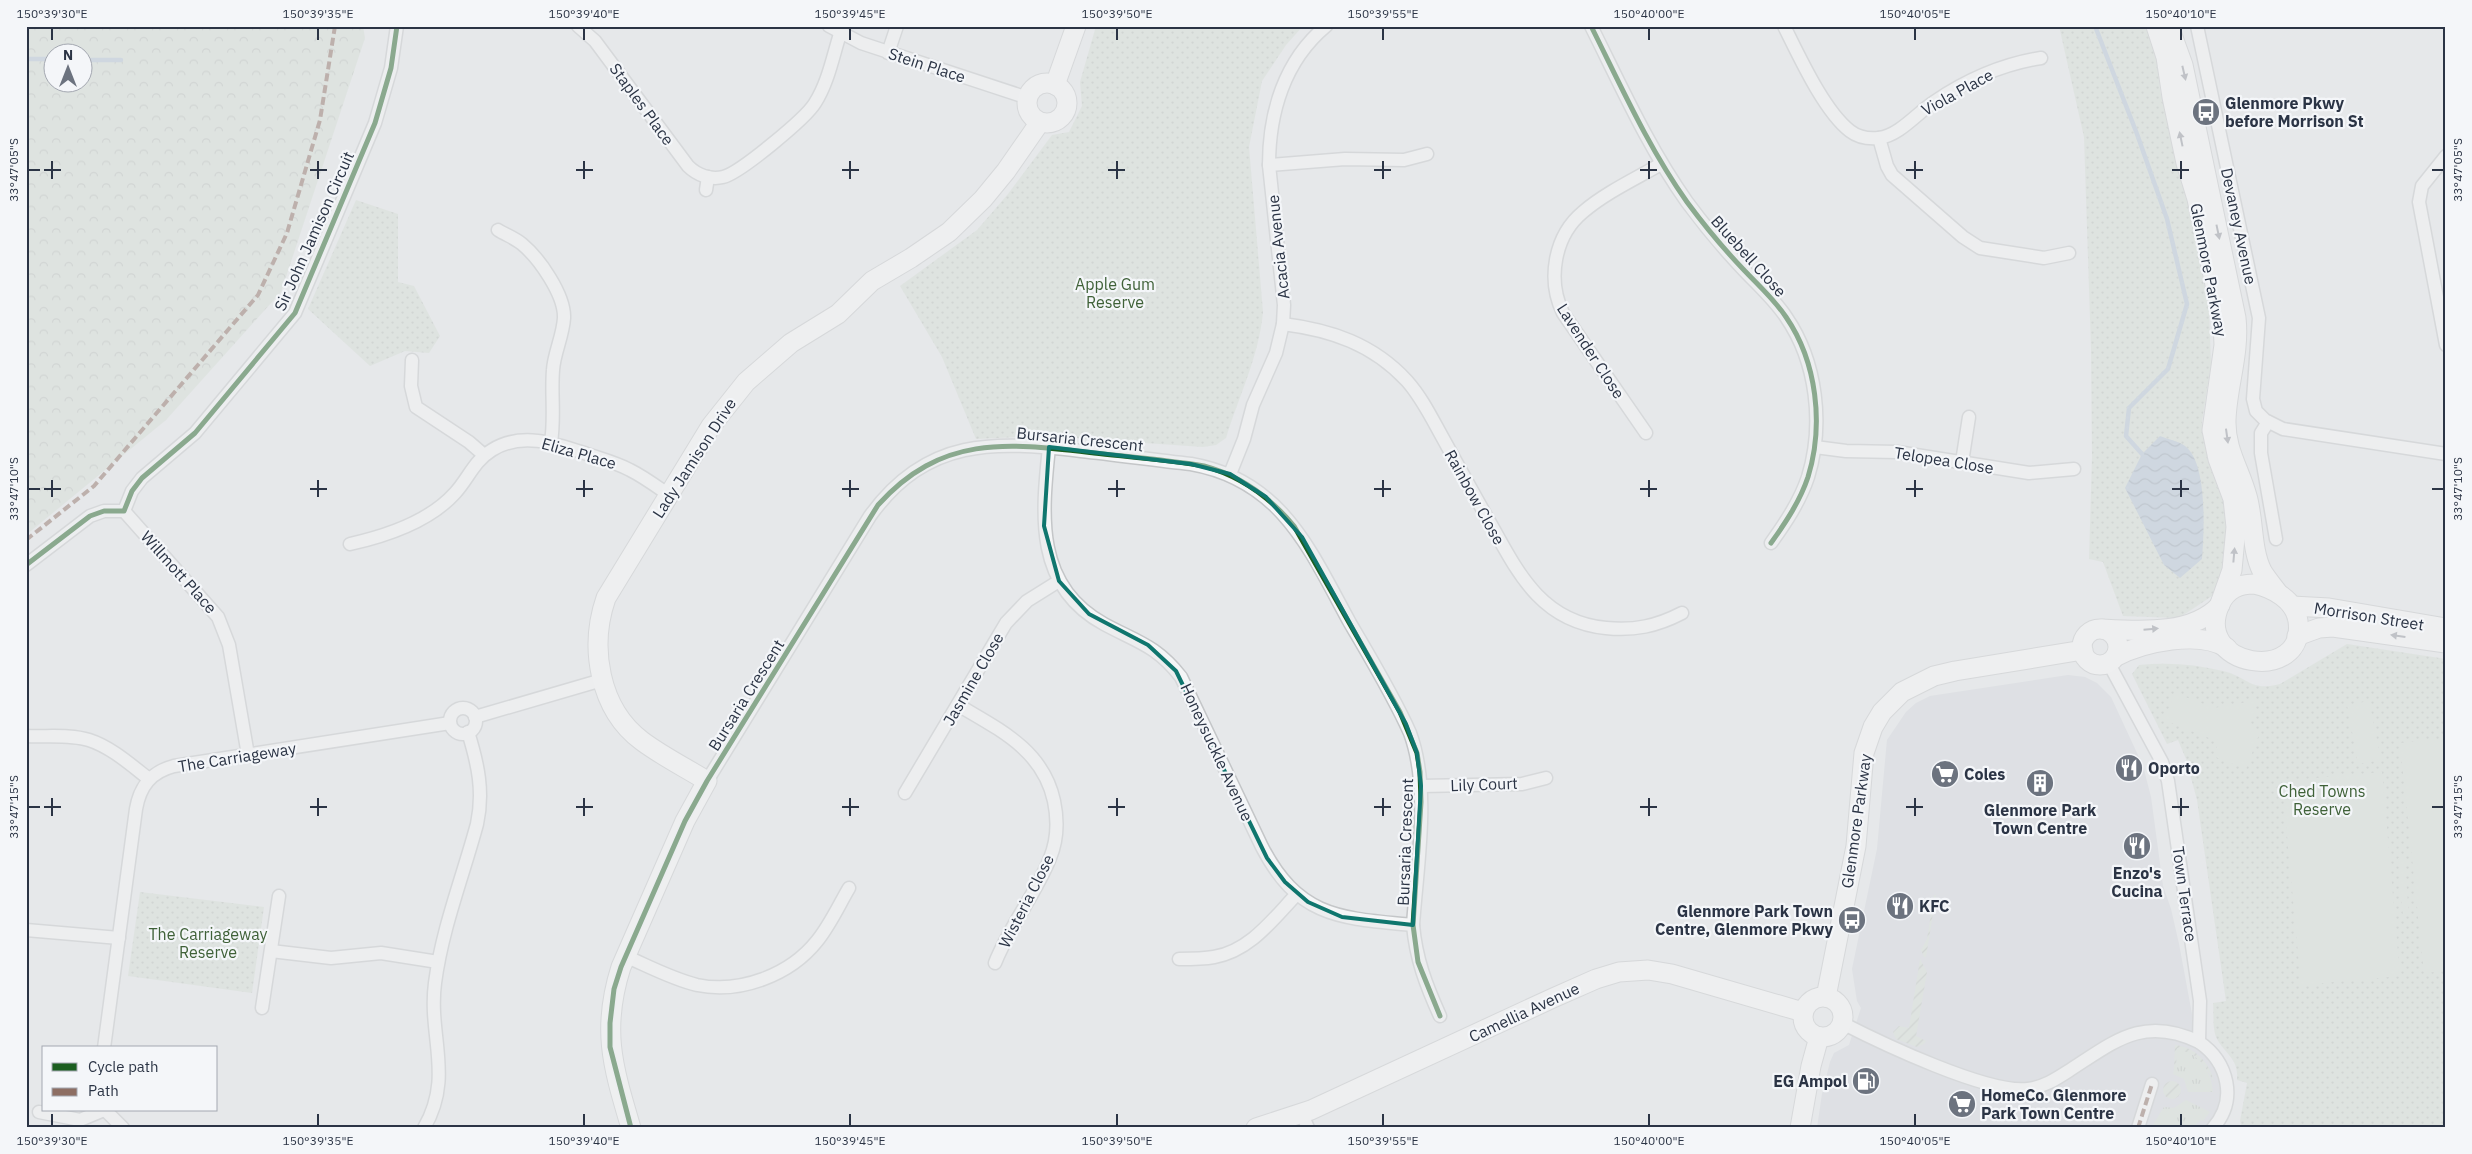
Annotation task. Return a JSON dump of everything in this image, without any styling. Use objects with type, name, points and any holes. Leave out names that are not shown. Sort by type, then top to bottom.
[{"type":"main road","points":[[1055,85],[1076,26]]},
{"type":"main road","name":"Glenmore Parkway","points":[[2156,26],[2166,57],[2171,92],[2186,163],[2197,199],[2223,323],[2223,352],[2212,430],[2218,459],[2233,499],[2236,527],[2232,570],[2221,603]]},
{"type":"main road","name":"Glenmore Parkway","points":[[2169,26],[2184,71],[2236,318],[2237,340],[2227,404],[2226,436],[2232,460],[2247,496],[2258,558],[2263,571],[2278,593]]},
{"type":"main road","points":[[1042,85],[1055,85],[1060,88],[1066,98],[1066,110],[1058,120],[1040,122],[1029,110],[1028,98],[1031,92],[1042,85]]},
{"type":"main road","name":"Lady Jamison Drive","points":[[707,781],[641,740],[618,713],[602,680],[598,656],[598,634],[606,598],[711,426],[746,382],[790,343],[838,314],[872,281],[911,258],[948,232],[993,186],[1022,151],[1040,122]]},
{"type":"main road","points":[[2247,584],[2260,585],[2278,593],[2292,606],[2298,621],[2297,636],[2284,655],[2268,662],[2250,662],[2236,656],[2215,641],[2191,638],[2139,648],[2099,664],[2093,663],[2088,659],[2082,650],[2082,644],[2088,633],[2102,629],[2147,630],[2176,626],[2207,616],[2221,603],[2234,588],[2247,584]]},
{"type":"main road","points":[[2221,603],[2216,624],[2218,634],[2227,648]]},
{"type":"main road","name":"Morrison Street","points":[[2292,606],[2334,609],[2446,628]]},
{"type":"main road","name":"Morrison Street","points":[[2297,636],[2319,628],[2333,627],[2446,643]]},
{"type":"main road","points":[[2102,629],[2108,630],[2117,639],[2118,651],[2112,660]]},
{"type":"main road","name":"Glenmore Parkway","points":[[1826,997],[1856,846],[1864,752],[1873,727],[1882,712],[1902,692],[1934,676],[2082,650]]},
{"type":"main road","name":"Bursaria Crescent","points":[[631,1128],[615,1070],[610,1034],[614,990],[625,956],[685,821],[707,781]]},
{"type":"main road","name":"Camellia Avenue","points":[[1256,1128],[1305,1121],[1569,991],[1620,972],[1648,970],[1672,974],[1803,1012]]},
{"type":"main road","points":[[1826,997],[1838,1004],[1843,1014],[1842,1023],[1836,1033],[1830,1036],[1819,1037],[1807,1031],[1803,1024],[1803,1012],[1813,999],[1826,997]]},
{"type":"main road","points":[[1800,1128],[1811,1066],[1819,1037]]},
{"type":"street","name":"Sir John Jamison Circuit","points":[[124,511],[132,491],[142,478],[196,433],[295,313],[375,123],[391,68],[397,26]]},
{"type":"street","name":"Staples Place","points":[[578,26],[595,40],[688,166],[697,173],[708,177]]},
{"type":"street","name":"Stein Place","points":[[829,26],[840,34],[888,53],[1028,98]]},
{"type":"street","points":[[888,53],[897,26]]},
{"type":"street","name":"Acacia Avenue","points":[[1230,474],[1244,439],[1253,405],[1276,353],[1283,324],[1284,305],[1269,165],[1272,124],[1280,92],[1296,59],[1326,26]]},
{"type":"street","name":"Bluebell Close","points":[[1590,26],[1661,164],[1705,225],[1772,300],[1791,325],[1804,352],[1814,388],[1815,447],[1808,477],[1799,499],[1771,543]]},
{"type":"street","points":[[1784,26],[1808,72],[1838,119],[1857,136],[1879,138],[1887,166],[1892,174],[1971,243],[1993,252],[2037,258],[2050,258],[2069,253]]},
{"type":"street","name":"Devaney Avenue","points":[[2197,26],[2259,318],[2253,399],[2256,410],[2268,422]]},
{"type":"street","points":[[706,190],[708,177],[723,177],[732,173],[804,118],[818,98],[840,34]]},
{"type":"street","name":"Viola Place","points":[[1879,138],[1894,133],[1920,111],[1949,93],[2005,66],[2041,58]]},
{"type":"street","points":[[1269,165],[1345,159],[1404,160],[1427,154]]},
{"type":"street","points":[[2446,156],[2422,186],[2419,202],[2441,299],[2446,345]]},
{"type":"street","name":"Lavender Close","points":[[1646,433],[1563,313],[1556,297],[1554,270],[1557,252],[1564,235],[1582,212],[1661,164]]},
{"type":"street","points":[[498,230],[517,240],[528,251],[555,287],[562,301],[564,319],[553,374],[554,428],[551,442]]},
{"type":"street","name":"Rainbow Close","points":[[1283,324],[1320,330],[1352,340],[1381,358],[1407,381],[1426,408],[1516,571],[1545,603],[1577,622],[1612,629],[1641,629],[1667,621],[1682,613]]},
{"type":"street","points":[[412,360],[411,386],[416,407],[469,442],[484,456]]},
{"type":"street","points":[[1962,462],[1969,417]]},
{"type":"street","points":[[2276,538],[2261,453],[2261,433],[2268,422],[2284,429],[2446,454]]},
{"type":"street","name":"Eliza Place","points":[[350,544],[390,533],[440,507],[457,491],[484,456],[498,446],[511,442],[532,440],[551,442],[625,467],[669,495]]},
{"type":"street","name":"Bursaria Crescent","points":[[707,781],[870,516],[898,484],[923,466],[971,448],[1004,444],[1191,464],[1230,474],[1266,496],[1285,515],[1302,537],[1406,724],[1417,752],[1421,786],[1413,925],[1420,970],[1440,1016]]},
{"type":"street","name":"Telopea Close","points":[[1815,447],[1846,451],[1897,452],[2029,473],[2074,469]]},
{"type":"street","name":"Honeysuckle Avenue","points":[[1049,448],[1043,505],[1044,526],[1050,556],[1059,581],[1089,614],[1148,645],[1163,656],[1181,677],[1262,847],[1277,873],[1296,894],[1320,909],[1342,917],[1413,925]]},
{"type":"street","points":[[26,565],[90,516],[104,511],[124,511]]},
{"type":"street","name":"Willmott Place","points":[[124,511],[218,616],[229,645],[248,755]]},
{"type":"street","name":"Jasmine Close","points":[[905,793],[1000,631],[1028,601],[1059,581]]},
{"type":"street","name":"Town Terrace","points":[[2112,660],[2162,762],[2168,780],[2200,1001],[2199,1042]]},
{"type":"street","points":[[475,717],[602,680]]},
{"type":"street","name":"Wisteria Close","points":[[958,705],[1011,736],[1029,752],[1047,778],[1055,806],[1055,836],[1050,858],[1007,934],[995,963]]},
{"type":"street","points":[[462,708],[470,710],[475,717],[475,724],[468,732],[457,732],[450,723],[451,714],[462,708]]},
{"type":"street","name":"The Carriageway","points":[[149,779],[161,771],[174,766],[450,723]]},
{"type":"street","points":[[424,1128],[437,1100],[440,1083],[433,1014],[438,962],[479,816],[480,780],[468,732]]},
{"type":"street","points":[[26,736],[73,737],[91,741],[126,762],[149,779],[139,794],[137,801],[104,1046]]},
{"type":"street","name":"Lily Court","points":[[1421,786],[1522,784],[1546,778]]},
{"type":"street","points":[[625,956],[677,979],[699,985],[734,986],[757,981],[788,966],[810,948],[825,930],[849,888]]},
{"type":"street","points":[[1179,959],[1214,957],[1244,945],[1263,930],[1296,894]]},
{"type":"street","points":[[262,1008],[279,896]]},
{"type":"street","points":[[26,930],[119,938]]},
{"type":"street","points":[[271,951],[331,958],[381,953],[438,962]]},
{"type":"street","points":[[1842,1023],[1868,1037],[1984,1083],[2019,1090],[2047,1084],[2111,1043],[2130,1034],[2162,1032],[2185,1036],[2199,1042],[2217,1057],[2226,1080],[2223,1109],[2213,1128]]},
{"type":"street","points":[[2138,1128],[2152,1084]]},
{"type":"street","points":[[39,1112],[80,1120],[99,1112]]},
{"type":"street","points":[[106,1112],[123,1128]]},
{"type":"highlighted area","points":[[1049,447],[1191,464],[1230,474],[1266,497],[1302,537],[1406,724],[1417,753],[1421,786],[1413,925],[1342,917],[1308,902],[1285,882],[1267,858],[1176,671],[1148,645],[1089,614],[1059,581],[1044,526]]},
{"type":"shaded area","name":"Glenmore Park Town Centre","points":[[2068,675],[2085,677],[2097,683],[2111,697],[2143,766],[2151,797],[2163,886],[2171,909],[2179,944],[2194,1025],[2221,1076],[2222,1098],[2215,1115],[2207,1128],[1817,1128],[1822,1094],[1830,1062],[1834,1053],[1849,1045],[1861,1008],[1857,1001],[1852,969],[1877,849],[1887,740],[1906,712],[1916,703],[1930,696]]},
{"type":"green space","points":[[26,26],[363,26],[365,38],[281,292],[166,420],[26,535]]},
{"type":"green space","name":"Apple Gum Reserve","points":[[1096,26],[1303,26],[1286,45],[1262,81],[1249,147],[1263,312],[1261,328],[1253,360],[1226,438],[1216,445],[1203,447],[1043,436],[976,439],[942,357],[900,286],[977,230],[1008,194],[1052,135],[1069,132],[1082,106],[1080,82]]},
{"type":"green space","points":[[2059,26],[2147,26],[2158,62],[2160,90],[2190,212],[2209,309],[2211,364],[2202,422],[2209,464],[2225,507],[2227,548],[2215,594],[2179,618],[2123,616],[2103,562],[2089,559],[2092,457],[2091,349],[2084,137]]},
{"type":"green space","points":[[356,200],[398,214],[398,282],[414,286],[440,336],[429,353],[405,351],[370,366],[308,309]]},
{"type":"green space","name":"Ched Towns Reserve","points":[[2347,644],[2446,659],[2446,1128],[2242,1128],[2240,1121],[2247,1083],[2237,1080],[2234,1062],[2217,1039],[2214,1031],[2213,1003],[2226,1001],[2197,800],[2186,759],[2178,740],[2167,744],[2132,674],[2139,665],[2181,664],[2223,671],[2255,685],[2270,686],[2280,684]]},
{"type":"green space","points":[[2175,693],[2214,708],[2258,700],[2249,728],[2260,732],[2246,769],[2213,756],[2219,742],[2164,720]]},
{"type":"green space","points":[[2369,701],[2381,760],[2358,764],[2347,705]]},
{"type":"green space","points":[[2446,739],[2446,971],[2424,973],[2400,743]]},
{"type":"green space","points":[[2382,772],[2400,976],[2301,985],[2282,781]]},
{"type":"green space","points":[[2404,857],[2409,915],[2403,916],[2398,858]]},
{"type":"green space","name":"The Carriageway Reserve","points":[[140,892],[264,907],[252,993],[128,976]]},
{"type":"green space","points":[[1934,895],[1936,895],[1926,957],[1924,957],[1921,950],[1927,939]]},
{"type":"green space","points":[[1920,959],[1927,972],[1916,1036],[1926,1041],[1917,1047],[1896,1039],[1893,1032],[1899,1026],[1909,1028]]},
{"type":"green space","points":[[2175,1045],[2189,1049],[2200,1057],[2209,1068],[2214,1082],[2204,1065],[2195,1056],[2177,1048],[2176,1069],[2174,1069]]},
{"type":"green space","points":[[2177,1048],[2198,1058],[2210,1076],[2213,1092],[2188,1092],[2184,1079],[2173,1074],[2176,1068]]},
{"type":"green space","points":[[2172,1081],[2178,1084],[2181,1090],[2178,1096],[2172,1099],[2166,1096],[2163,1090],[2166,1084]]},
{"type":"green space","points":[[2186,1100],[2210,1112],[2203,1121],[2201,1120],[2192,1128],[2151,1128],[2164,1107],[2174,1108]]},
{"type":"water","points":[[2160,436],[2185,446],[2198,467],[2201,482],[2204,516],[2202,559],[2180,578],[2164,565],[2125,488],[2142,454]]},
{"type":"waterway","points":[[2095,26],[2137,134],[2167,219],[2187,304],[2168,369],[2129,408],[2126,436],[2142,454]]},
{"type":"waterway","points":[[26,59],[42,59]]},
{"type":"waterway","points":[[92,60],[121,60]]},
{"type":"marked path","points":[[26,540],[94,486],[258,295],[287,233],[320,120],[335,26]]},
{"type":"marked path","points":[[2138,1128],[2152,1084]]},
{"type":"cycle path","points":[[26,565],[90,516],[104,511],[124,511],[132,491],[142,478],[195,433],[295,313],[375,123],[391,68],[397,26]]},
{"type":"cycle path","points":[[1591,26],[1636,116],[1673,181],[1714,236],[1781,310],[1797,335],[1805,354],[1815,394],[1816,436],[1813,457],[1808,477],[1797,503],[1771,543]]},
{"type":"cycle path","points":[[631,1128],[610,1047],[610,1023],[614,989],[621,967],[685,821],[707,781],[878,505],[902,482],[927,466],[952,455],[978,449],[1005,446],[1063,449],[1204,466],[1242,481],[1275,505],[1294,526],[1400,712],[1417,753],[1421,802],[1413,925],[1418,962],[1440,1016]]},
{"type":"place","name":"Glenmore Pkwy before Morrison St","points":[[2206,112]]},
{"type":"place","name":"Oporto","points":[[2129,768]]},
{"type":"place","name":"Coles","points":[[1945,774]]},
{"type":"place","name":"Glenmore Park Town Centre","points":[[2040,783]]},
{"type":"place","name":"Enzo's Cucina","points":[[2137,846]]},
{"type":"place","name":"KFC","points":[[1900,906]]},
{"type":"place","name":"Glenmore Park Town Centre, Glenmore Pkwy","points":[[1852,920]]},
{"type":"place","name":"EG Ampol","points":[[1866,1081]]},
{"type":"place","name":"HomeCo. Glenmore Park Town Centre","points":[[1962,1104]]}]
